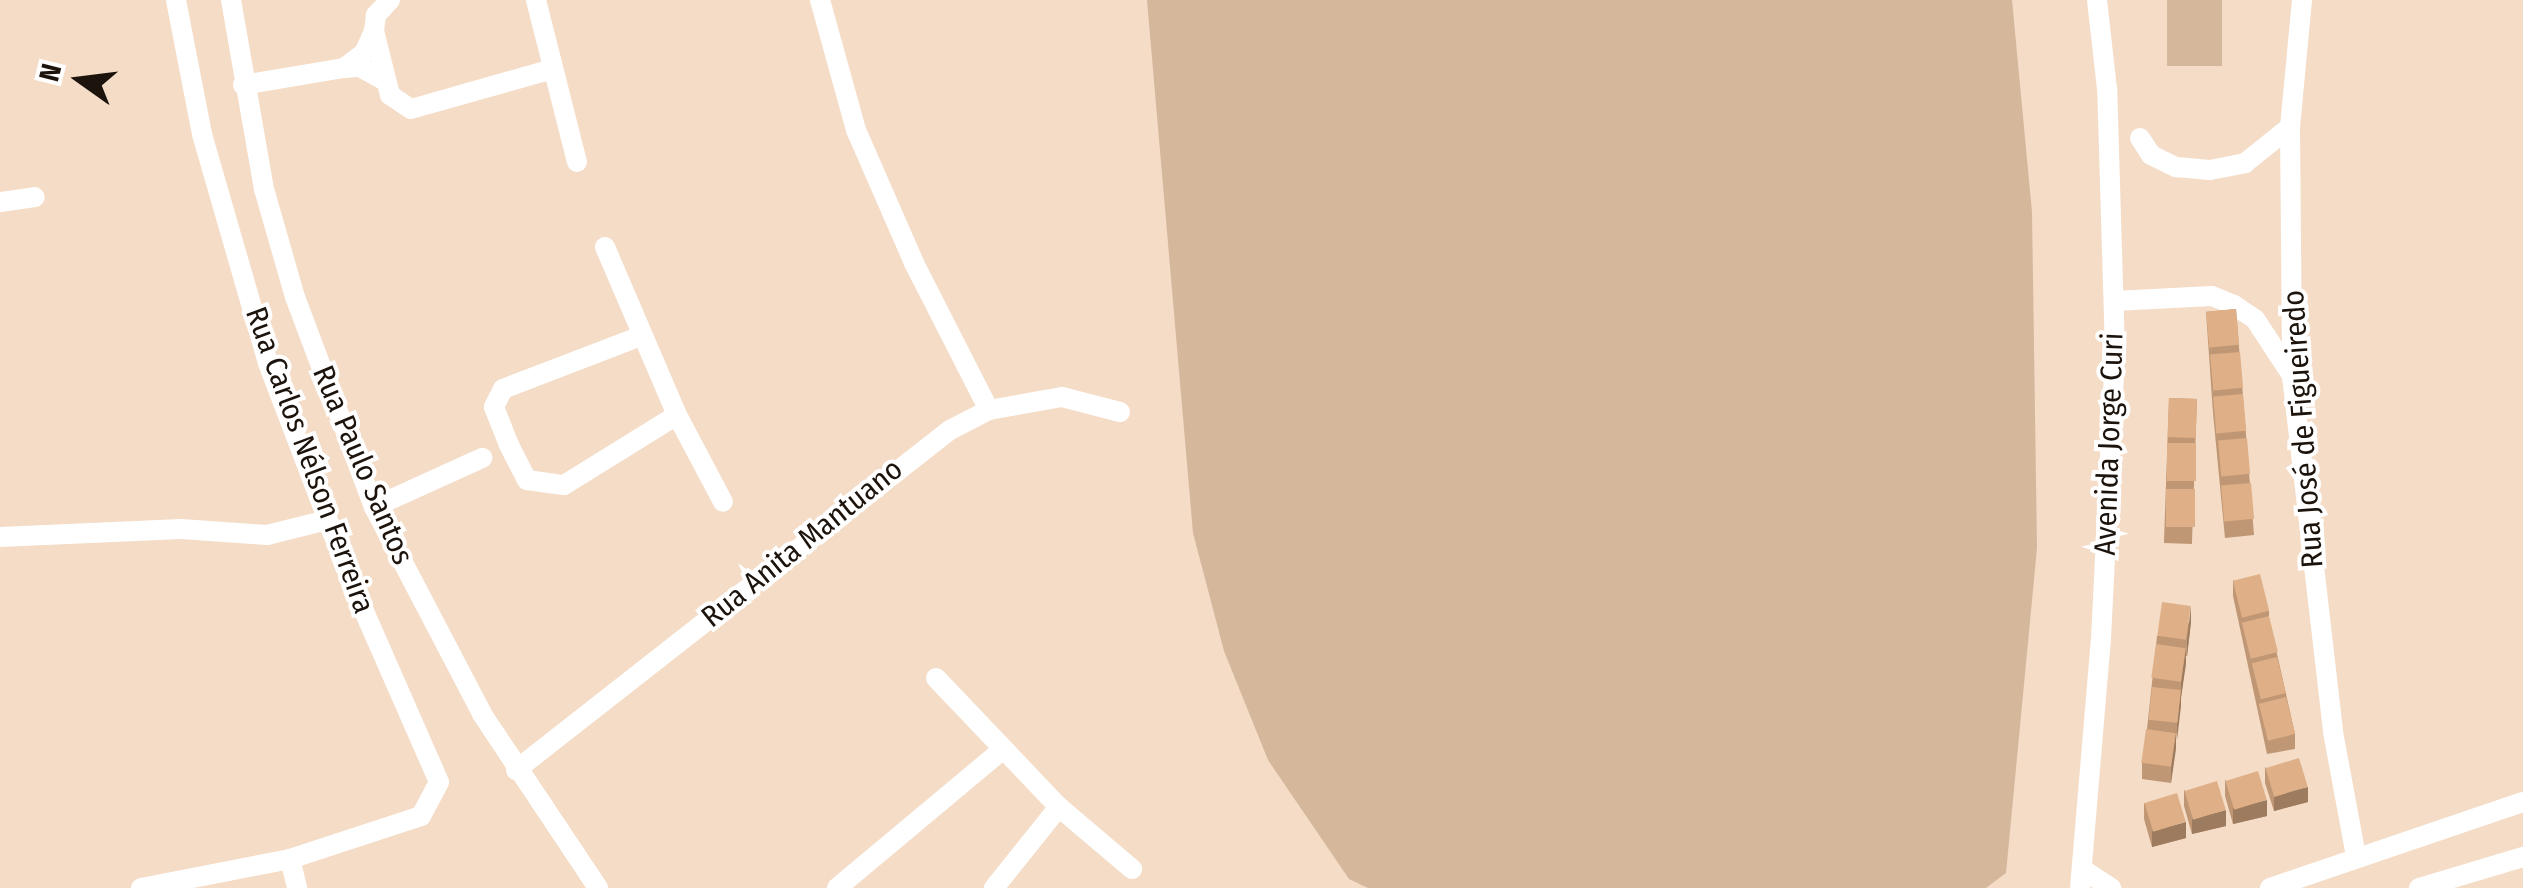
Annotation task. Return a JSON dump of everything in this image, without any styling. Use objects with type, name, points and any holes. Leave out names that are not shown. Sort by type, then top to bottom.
[{"type":"street","name":"Rua Carlos Nélson Ferreira","points":[[176,0],[202,134],[268,363],[328,520],[439,772],[438,794],[422,816],[290,859]]},
{"type":"street","name":"Rua Paulo Santos","points":[[231,0],[243,85],[295,297],[374,507],[516,770],[598,888]]},
{"type":"street","points":[[344,68],[364,54],[376,15],[390,0]]},
{"type":"street","points":[[536,0],[549,70],[577,162]]},
{"type":"street","points":[[820,0],[856,130],[914,263],[989,410]]},
{"type":"street","name":"Avenida Jorge Curi","points":[[2081,878],[2102,639],[2114,301],[2107,89],[2097,0]]},
{"type":"street","name":"Rua José de Figueiredo","points":[[2302,0],[2290,126],[2292,376],[2332,732],[2356,856]]},
{"type":"street","points":[[374,31],[390,95],[412,109],[549,70]]},
{"type":"street","points":[[243,85],[360,67],[385,81]]},
{"type":"street","points":[[2140,138],[2151,155],[2176,167],[2210,170],[2245,163],[2290,126]]},
{"type":"street","points":[[0,202],[35,197]]},
{"type":"street","points":[[605,247],[676,415],[723,502]]},
{"type":"street","points":[[2114,301],[2212,296],[2234,305],[2255,319],[2292,376]]},
{"type":"street","points":[[641,336],[513,382],[496,399],[499,422],[520,467],[538,485],[564,485],[676,415]]},
{"type":"street","name":"Rua Anita Mantuano","points":[[516,770],[914,452],[989,410],[1062,396],[1120,412]]},
{"type":"street","points":[[482,458],[499,422]]},
{"type":"street","points":[[374,507],[482,458],[520,467]]},
{"type":"street","points":[[0,537],[181,529],[267,535],[328,520]]},
{"type":"street","points":[[936,678],[1058,808],[1132,870]]},
{"type":"street","points":[[837,888],[1001,751]]},
{"type":"street","points":[[2270,888],[2523,802]]},
{"type":"street","points":[[994,888],[1058,808]]},
{"type":"street","points":[[2418,888],[2523,857]]},
{"type":"street","points":[[141,888],[290,859],[296,888]]},
{"type":"street","points":[[2081,878],[2111,888]]},
{"type":"shaded area","points":[[1147,0],[2012,0],[2032,212],[2037,548],[2006,873],[1986,888],[1368,888],[1349,879],[1268,760],[1224,651],[1193,533]]},
{"type":"shaded area","points":[[2167,0],[2222,0],[2222,66],[2167,66]]},
{"type":"building","points":[[2236,309],[2239,345],[2209,347],[2206,312]]},
{"type":"building","points":[[2240,352],[2243,388],[2213,390],[2210,355]]},
{"type":"building","points":[[2243,394],[2246,431],[2216,433],[2213,397]]},
{"type":"building","points":[[2169,398],[2197,399],[2196,438],[2168,437]]},
{"type":"building","points":[[2247,438],[2250,474],[2221,476],[2218,441]]},
{"type":"building","points":[[2167,443],[2196,443],[2196,481],[2167,481]]},
{"type":"building","points":[[2251,483],[2254,519],[2224,521],[2221,486]]},
{"type":"building","points":[[2166,489],[2195,489],[2195,527],[2166,527]]},
{"type":"building","points":[[2260,574],[2269,611],[2242,618],[2233,581]]},
{"type":"building","points":[[2162,602],[2191,606],[2186,640],[2157,636]]},
{"type":"building","points":[[2269,616],[2278,652],[2251,659],[2242,623]]},
{"type":"building","points":[[2156,644],[2186,648],[2181,682],[2151,678]]},
{"type":"building","points":[[2277,657],[2286,693],[2261,699],[2252,663]]},
{"type":"building","points":[[2152,687],[2181,690],[2177,723],[2149,720]]},
{"type":"building","points":[[2286,697],[2295,734],[2268,741],[2259,704]]},
{"type":"building","points":[[2146,729],[2176,733],[2171,767],[2141,763]]},
{"type":"building","points":[[2299,758],[2308,787],[2274,797],[2266,768]]},
{"type":"building","points":[[2258,771],[2267,800],[2234,810],[2225,781]]},
{"type":"building","points":[[2217,781],[2226,810],[2193,820],[2184,791]]},
{"type":"building","points":[[2177,793],[2186,822],[2153,832],[2144,803]]}]
